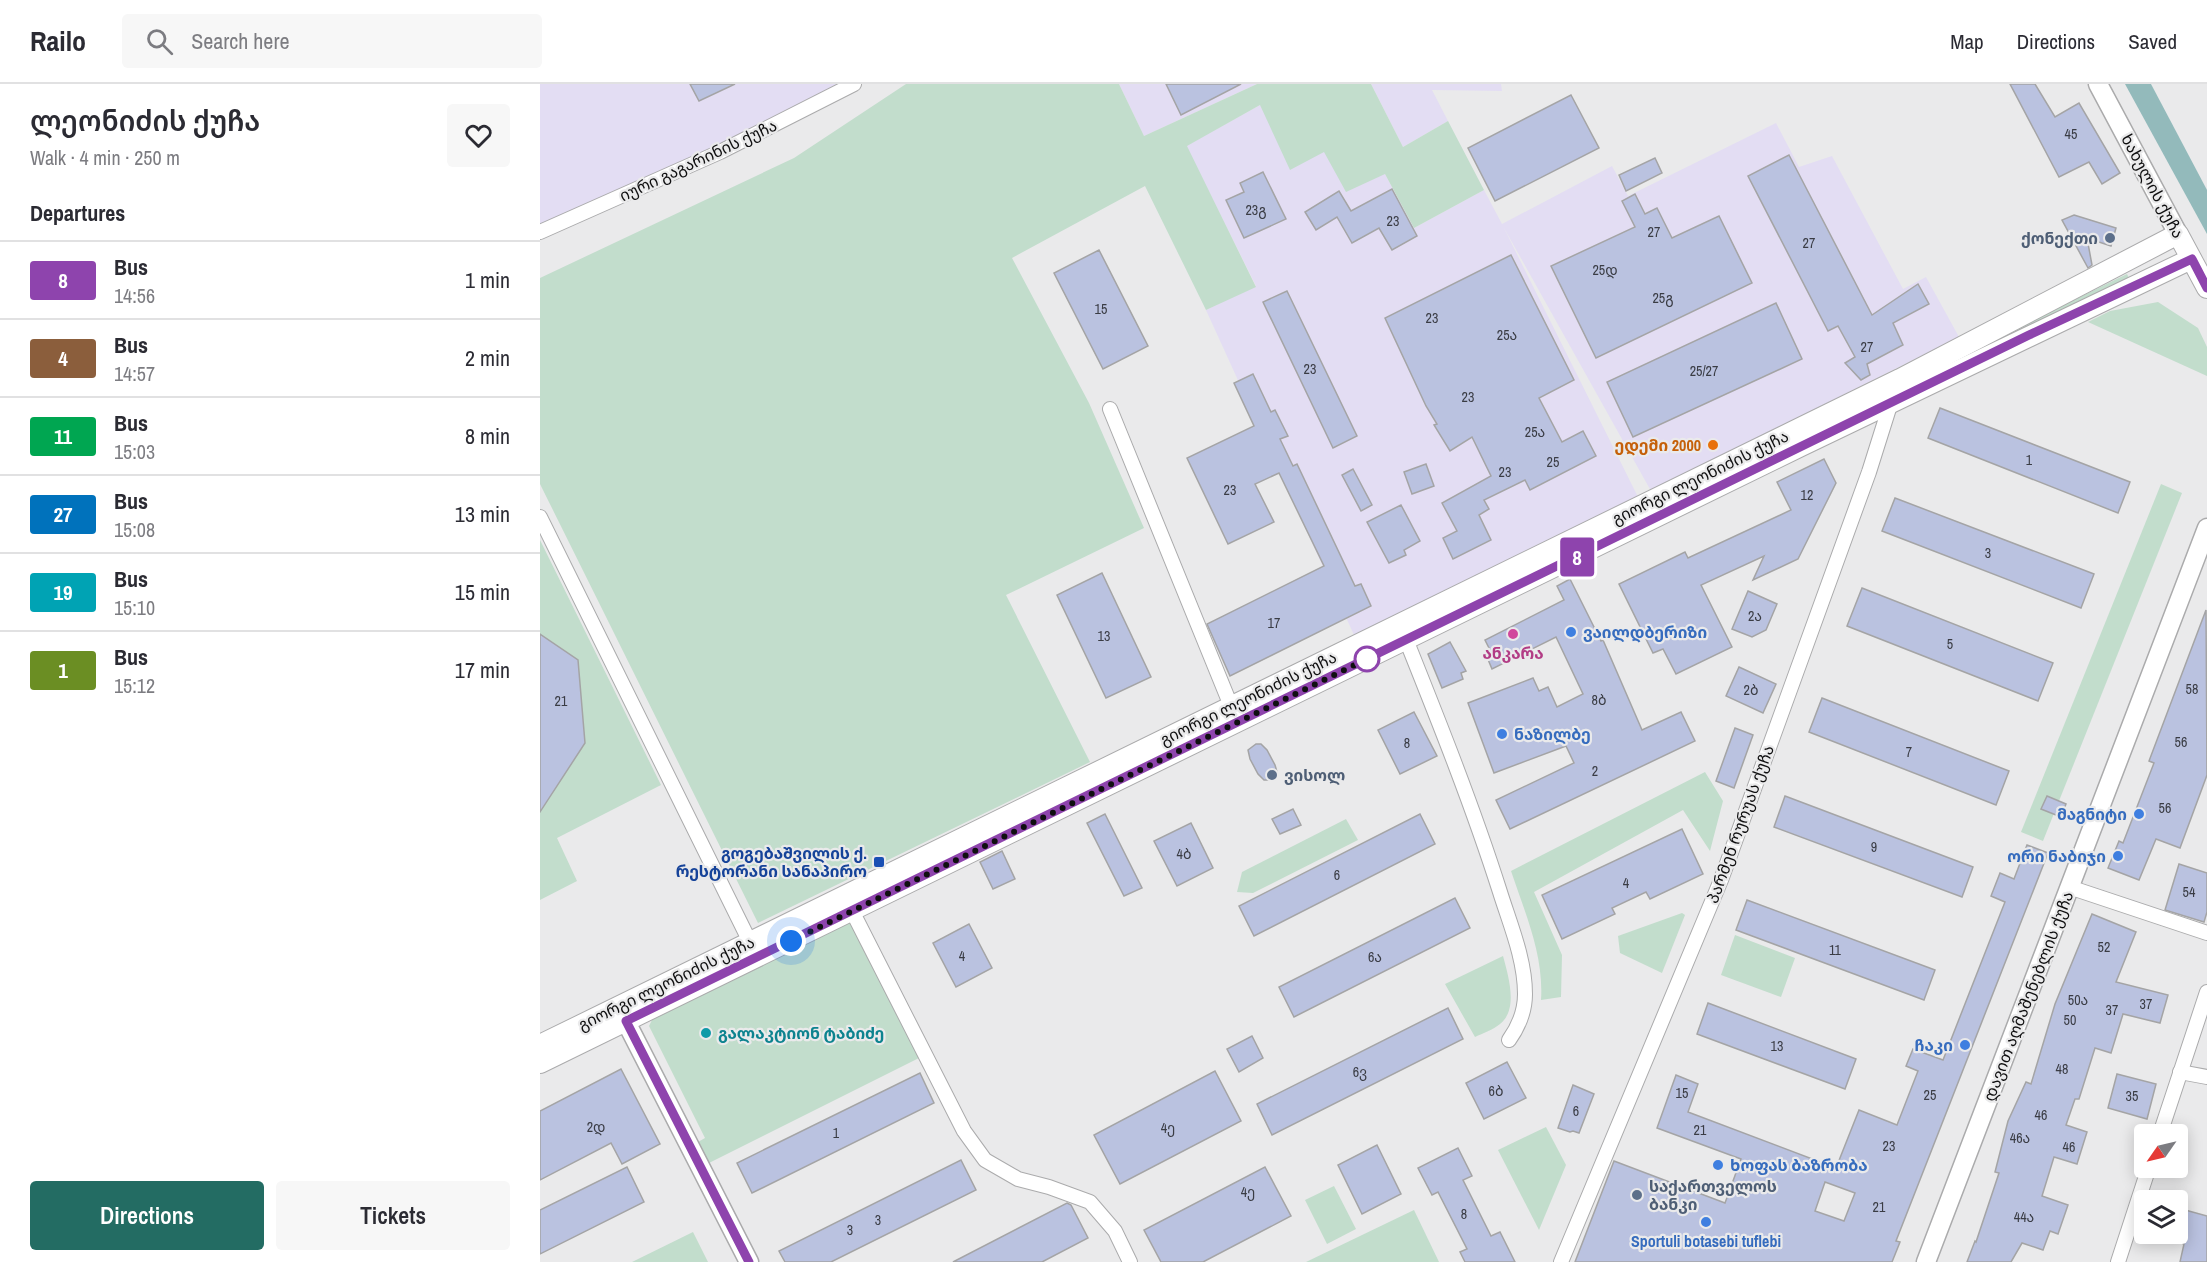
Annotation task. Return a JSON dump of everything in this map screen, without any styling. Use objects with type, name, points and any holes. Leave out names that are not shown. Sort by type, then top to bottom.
[{"type":"main road","name":"ხახულის ქუჩა","points":[[2178,234],[2207,288]]},
{"type":"main road","name":"გიორგი ლეონიძის ქუჩა","points":[[540,1063],[750,942],[848,903],[1232,706],[1403,632],[1900,379],[2178,234]]},
{"type":"main road","name":"გიორგი ლეონიძის ქუჩა","points":[[540,1045],[622,1014],[1403,632],[2192,259]]},
{"type":"street","name":"იური გაგარინის ქუჩა","points":[[540,232],[720,152],[854,84]]},
{"type":"street","name":"ხახულის ქუჩა","points":[[2098,84],[2178,234]]},
{"type":"street","name":"პარმენ რურუას ქუჩა","points":[[1561,1262],[1721,880],[1900,379]]},
{"type":"street","points":[[1110,409],[1232,706]]},
{"type":"street","points":[[540,517],[750,942]]},
{"type":"street","name":"დავით აღმაშენებლის ქუჩა","points":[[1926,1262],[2207,528]]},
{"type":"street","points":[[1403,632],[1490,860],[1514,936],[1525,993],[1518,1028],[1509,1040]]},
{"type":"street","points":[[2069,887],[2207,933]]},
{"type":"street","points":[[848,903],[964,1131],[985,1160],[1018,1179],[1049,1187],[1090,1202],[1115,1231],[1130,1262]]},
{"type":"street","points":[[2163,1124],[2207,992]]},
{"type":"street","points":[[622,1014],[749,1262]]},
{"type":"street","points":[[2180,1072],[2207,1077]]},
{"type":"street","points":[[2118,1262],[2145,1178]]},
{"type":"shaded area","points":[[540,84],[854,84],[540,232]]},
{"type":"shaded area","points":[[1119,84],[1257,84],[1144,136]]},
{"type":"shaded area","points":[[1371,84],[1501,84],[1502,91],[1432,90],[1448,121],[1403,147]]},
{"type":"shaded area","points":[[1260,105],[1324,151],[1385,174],[1414,228],[1484,190],[1502,224],[1612,166],[1628,196],[1776,123],[1799,167],[1832,156],[1903,289],[1926,277],[1959,337],[1651,491],[1504,228],[1639,499],[1354,635],[1206,310],[1256,286],[1186,146]]},
{"type":"green space","points":[[906,84],[1119,84],[1144,136],[1257,84],[1371,84],[1403,147],[1448,121],[1484,190],[1414,228],[1385,174],[1346,192],[1324,152],[1290,170],[1260,105],[1187,146],[1256,287],[1206,310],[1145,186],[1012,258],[1089,403],[1144,528],[1006,595],[1090,762],[758,923],[540,484],[540,278],[794,158]]},
{"type":"green space","points":[[2127,274],[2130,280],[1913,387],[1910,380]]},
{"type":"green space","points":[[2158,302],[2198,328],[2207,347],[2207,376],[2088,322],[2110,311]]},
{"type":"green space","points":[[2161,484],[2182,493],[2043,841],[2021,832]]},
{"type":"green space","points":[[540,540],[661,785],[557,838],[577,881],[540,900]]},
{"type":"green space","points":[[1705,772],[1723,801],[1710,851],[1683,810],[1534,892],[1562,955],[1561,997],[1541,1000],[1537,950],[1511,871]]},
{"type":"green space","points":[[1346,819],[1358,840],[1253,893],[1237,892],[1242,872]]},
{"type":"green space","points":[[1682,913],[1685,915],[1662,973],[1620,953],[1618,936]]},
{"type":"green space","points":[[850,920],[921,1057],[709,1163],[698,1142],[705,1138],[649,1026],[654,1016]]},
{"type":"green space","points":[[1735,935],[1795,958],[1781,997],[1721,975]]},
{"type":"green space","points":[[1503,956],[1511,1001],[1509,1010],[1506,1018],[1500,1024],[1475,1037],[1445,984]]},
{"type":"green space","points":[[1546,1127],[1566,1165],[1539,1230],[1498,1150]]},
{"type":"green space","points":[[1334,1186],[1356,1229],[1327,1244],[1305,1200]]},
{"type":"green space","points":[[1414,1210],[1439,1262],[1306,1262]]},
{"type":"green space","points":[[693,1232],[708,1262],[632,1262]]},
{"type":"water","points":[[2125,84],[2151,84],[2207,190],[2207,234]]},
{"type":"building","points":[[690,84],[735,84],[699,101]]},
{"type":"building","points":[[1166,84],[1241,84],[1181,115]]},
{"type":"building","points":[[2010,84],[2035,84],[2055,117],[2079,103],[2120,173],[2102,184],[2089,162],[2059,177]]},
{"type":"building","points":[[1571,95],[1599,148],[1495,201],[1468,148]]},
{"type":"building","points":[[1789,155],[1872,315],[1918,284],[1929,304],[1893,323],[1903,345],[1867,364],[1870,375],[1861,380],[1845,363],[1855,357],[1838,326],[1828,331],[1748,176]]},
{"type":"building","points":[[1655,158],[1662,173],[1626,191],[1619,175]]},
{"type":"building","points":[[1263,172],[1286,219],[1244,238],[1226,200],[1244,192],[1240,183]]},
{"type":"building","points":[[1392,189],[1417,236],[1392,250],[1379,228],[1352,243],[1337,217],[1316,230],[1305,212],[1339,191],[1351,211]]},
{"type":"building","points":[[1635,194],[1645,214],[1657,208],[1672,238],[1719,216],[1752,283],[1596,358],[1551,266],[1635,227],[1622,201]]},
{"type":"building","points":[[2074,215],[2116,228],[2111,246],[2087,238],[2092,265],[2088,268],[2062,220]]},
{"type":"building","points":[[1099,250],[1148,346],[1103,369],[1054,273]]},
{"type":"building","points":[[1511,255],[1574,380],[1539,398],[1562,442],[1583,431],[1596,456],[1530,490],[1525,480],[1484,500],[1489,509],[1479,515],[1491,540],[1453,559],[1443,538],[1457,531],[1442,503],[1491,476],[1472,437],[1450,451],[1434,425],[1437,424],[1426,406],[1385,318]]},
{"type":"building","points":[[1287,291],[1357,436],[1333,448],[1263,302]]},
{"type":"building","points":[[1776,303],[1802,359],[1633,437],[1607,382]]},
{"type":"building","points":[[1253,374],[1271,412],[1275,410],[1288,436],[1280,439],[1293,466],[1297,464],[1355,586],[1361,584],[1371,606],[1230,676],[1207,624],[1324,566],[1279,473],[1255,484],[1274,522],[1228,544],[1187,458],[1254,426],[1234,383]]},
{"type":"building","points":[[1940,408],[2130,482],[2118,513],[1928,438]]},
{"type":"building","points":[[1824,459],[1836,483],[1798,559],[1753,580],[1764,556],[1701,585],[1732,647],[1676,674],[1663,649],[1653,653],[1619,584],[1685,552],[1688,558],[1791,510],[1777,482]]},
{"type":"building","points":[[1426,464],[1434,486],[1412,494],[1404,472]]},
{"type":"building","points":[[1353,469],[1372,505],[1361,511],[1342,475]]},
{"type":"building","points":[[1895,498],[2094,574],[2081,608],[1882,531]]},
{"type":"building","points":[[1401,505],[1420,541],[1404,550],[1406,555],[1389,563],[1367,522]]},
{"type":"building","points":[[1102,573],[1151,677],[1106,698],[1057,595]]},
{"type":"building","points":[[1570,579],[1601,641],[1603,640],[1642,730],[1681,712],[1695,741],[1510,829],[1496,800],[1574,763],[1566,746],[1494,773],[1468,703],[1533,678],[1539,691],[1548,687],[1557,707],[1583,694],[1556,637],[1492,669],[1487,657],[1492,654],[1485,640],[1564,600],[1557,586]]},
{"type":"building","points":[[1862,588],[2053,663],[2038,701],[1847,626]]},
{"type":"building","points":[[1748,591],[1777,604],[1766,630],[1752,637],[1732,629]]},
{"type":"building","points":[[2206,610],[2207,775],[2180,848],[2156,839],[2139,880],[2108,868],[2119,841],[2123,843],[2154,763],[2149,761]]},
{"type":"building","points":[[540,634],[578,660],[585,743],[540,812]]},
{"type":"building","points":[[1450,642],[1466,671],[1461,673],[1463,679],[1442,688],[1428,654]]},
{"type":"building","points":[[1739,667],[1776,684],[1763,713],[1726,696]]},
{"type":"building","points":[[1822,698],[2009,771],[1996,805],[1809,732]]},
{"type":"building","points":[[1414,712],[1437,756],[1400,774],[1378,730]]},
{"type":"building","points":[[1735,728],[1753,735],[1734,788],[1716,781]]},
{"type":"building","points":[[1256,744],[1261,744],[1267,750],[1275,765],[1277,772],[1274,778],[1264,780],[1250,759],[1248,750]]},
{"type":"building","points":[[1785,796],[1973,867],[1962,897],[1774,827]]},
{"type":"building","points":[[2047,796],[2066,804],[2061,817],[2041,809]]},
{"type":"building","points":[[1293,809],[1301,825],[1280,834],[1272,819]]},
{"type":"building","points":[[1105,814],[1142,888],[1124,896],[1087,823]]},
{"type":"building","points":[[1420,814],[1435,844],[1254,936],[1239,906]]},
{"type":"building","points":[[1191,823],[1213,868],[1177,886],[1154,841]]},
{"type":"building","points":[[1682,829],[1703,874],[1650,899],[1646,892],[1612,908],[1615,914],[1562,939],[1542,895]]},
{"type":"building","name":"Ხოფას Ბაზრობა","points":[[2027,845],[2048,853],[1896,1241],[1900,1242],[1892,1262],[1575,1262],[1614,1161],[1725,1203],[1741,1159],[1657,1128],[1676,1075],[1698,1084],[1688,1112],[1836,1168],[1859,1110],[1897,1125],[1918,1071],[1906,1066],[1913,1049],[1943,1060],[2005,902],[1991,896],[2000,873],[2014,879]],"holes":[[[1825,1182],[1855,1193],[1844,1221],[1815,1211]]]},
{"type":"building","points":[[1002,851],[1015,879],[993,889],[980,862]]},
{"type":"building","points":[[2179,864],[2207,873],[2207,912],[2204,922],[2165,910]]},
{"type":"building","points":[[1455,898],[1470,928],[1294,1017],[1279,987]]},
{"type":"building","points":[[1747,900],[1935,970],[1924,1000],[1736,930]]},
{"type":"building","points":[[2092,914],[2136,932],[2116,982],[2168,995],[2160,1023],[2123,1014],[2111,1053],[2095,1048],[2079,1099],[2075,1099],[2066,1125],[2087,1132],[2077,1164],[2054,1157],[2042,1196],[2068,1205],[2058,1234],[2050,1231],[2043,1250],[2022,1243],[2011,1262],[1967,1262],[1999,1173],[1995,1172],[2008,1121],[2026,1082],[2031,1084],[2055,1004]]},
{"type":"building","points":[[969,924],[992,968],[956,987],[933,943]]},
{"type":"building","points":[[1708,1003],[1856,1059],[1845,1089],[1697,1034]]},
{"type":"building","points":[[1448,1008],[1463,1039],[1272,1135],[1257,1104]]},
{"type":"building","points":[[1252,1036],[1263,1058],[1239,1072],[1227,1049]]},
{"type":"building","points":[[1507,1062],[1526,1098],[1484,1119],[1466,1083]]},
{"type":"building","points":[[621,1069],[660,1144],[622,1164],[611,1143],[540,1180],[540,1111]]},
{"type":"building","points":[[1215,1071],[1241,1121],[1120,1184],[1094,1135]]},
{"type":"building","points":[[920,1073],[934,1103],[752,1193],[737,1163]]},
{"type":"building","points":[[2117,1074],[2156,1084],[2147,1119],[2108,1108]]},
{"type":"building","points":[[1573,1085],[1594,1094],[1579,1133],[1558,1128]]},
{"type":"building","points":[[1377,1145],[1401,1194],[1362,1214],[1338,1165]]},
{"type":"building","points":[[1458,1148],[1472,1176],[1463,1180],[1491,1236],[1500,1232],[1515,1262],[1465,1262],[1460,1252],[1467,1249],[1438,1192],[1432,1195],[1418,1168]]},
{"type":"building","points":[[961,1160],[976,1190],[831,1262],[785,1262],[779,1251]]},
{"type":"building","points":[[627,1167],[644,1202],[540,1254],[540,1210]]},
{"type":"building","points":[[1265,1167],[1291,1216],[1203,1262],[1161,1262],[1144,1230]]},
{"type":"building","points":[[1067,1203],[1071,1205],[1088,1238],[1042,1262],[953,1262]]},
{"type":"building","points":[[2188,1211],[2207,1216],[2207,1262],[2180,1262],[2184,1244],[2188,1244]]},
{"type":"bus line","name":"8","points":[[749,1262],[626,1021],[2029,335],[2192,259],[2207,288]]},
{"type":"place","name":"ქონექთი","points":[[2110,238]]},
{"type":"place","name":"ედემი 2000","points":[[1713,445]]},
{"type":"place","name":"ვაილდბერიზი","points":[[1571,632]]},
{"type":"place","name":"ანკარა","points":[[1513,634]]},
{"type":"place","name":"ნაზილბე","points":[[1502,734]]},
{"type":"place","name":"ვისოლ","points":[[1272,775]]},
{"type":"place","name":"მაგნიტი","points":[[2139,814]]},
{"type":"place","name":"ორი ნაბიჯი","points":[[2118,856]]},
{"type":"place","name":"გოგებაშვილის ქ. რესტორანი სანაპირო","points":[[879,862]]},
{"type":"place","name":"გალაკტიონ ტაბიძე","points":[[706,1033]]},
{"type":"place","name":"ჩაკი","points":[[1965,1045]]},
{"type":"place","name":"Ხოფას Ბაზრობა","points":[[1718,1165]]},
{"type":"place","name":"საქართველოს ბანკი","points":[[1637,1195]]},
{"type":"place","name":"Sportuli botasebi tuflebi","points":[[1706,1222]]},
{"type":"route","points":[[791,941],[1369,658],[1367,659]]}]
